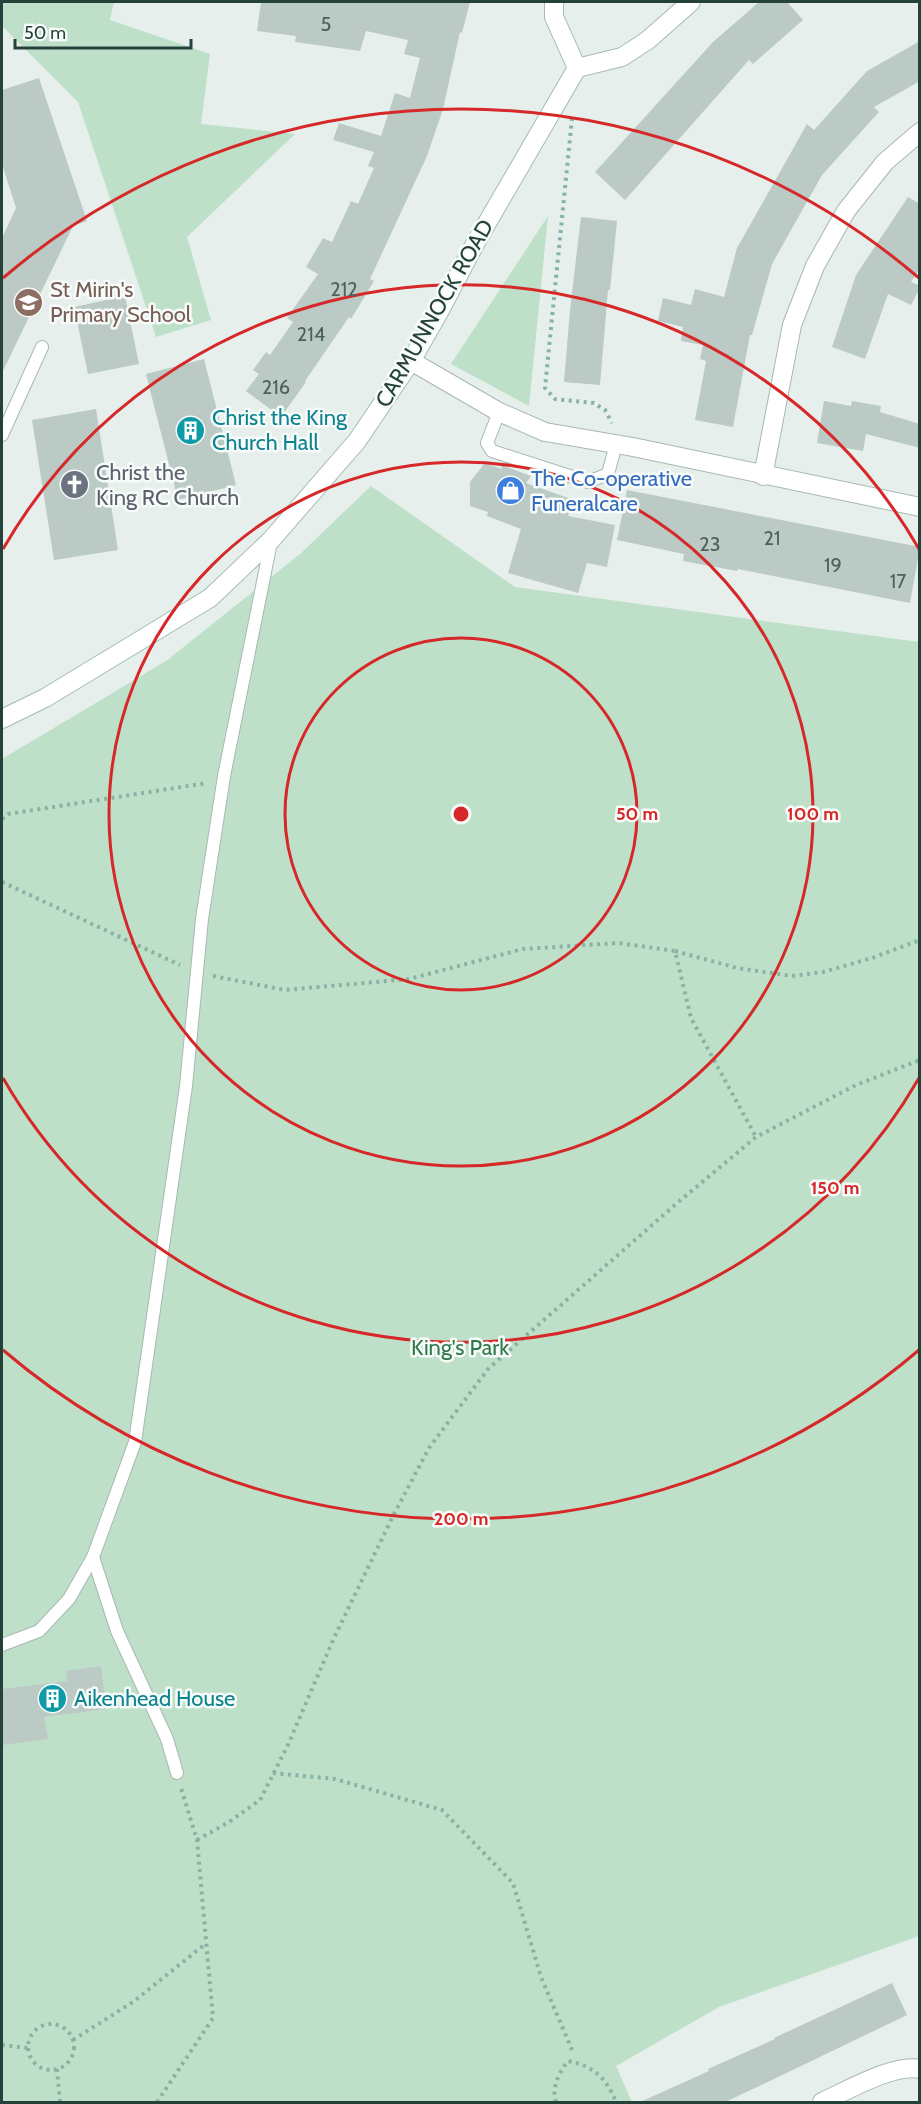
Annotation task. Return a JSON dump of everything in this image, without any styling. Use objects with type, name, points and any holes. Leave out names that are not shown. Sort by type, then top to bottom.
[{"type":"street","points":[[554,2],[554,17],[577,68],[622,57],[648,40],[692,2]]},
{"type":"street","name":"CARMUNNOCK ROAD","points":[[2,717],[45,698],[210,598],[271,540],[357,441],[411,361],[440,312],[476,242],[577,68]]},
{"type":"street","points":[[763,476],[792,325],[815,266],[846,211],[885,162],[920,132]]},
{"type":"street","points":[[411,361],[499,412],[545,432],[616,444],[920,507]]},
{"type":"street","points":[[822,2103],[891,2071],[910,2067],[920,2069]]},
{"type":"lane","points":[[2,435],[42,347]]},
{"type":"lane","points":[[499,412],[487,443],[492,451],[588,482],[608,474],[616,444]]},
{"type":"lane","points":[[2,1645],[39,1631],[69,1599],[93,1557],[135,1442],[186,1086],[202,919],[224,780],[271,540]]},
{"type":"lane","points":[[93,1557],[117,1631],[166,1739],[177,1773]]},
{"type":"path","points":[[572,116],[545,388],[555,399],[594,403],[605,410],[613,424],[616,444]]},
{"type":"path","points":[[2,819],[8,814],[224,780]]},
{"type":"path","points":[[2,882],[197,973],[285,990],[409,979],[523,949],[618,943],[675,951],[737,969],[792,976],[823,972],[920,940]]},
{"type":"path","points":[[675,951],[691,1018],[756,1137]]},
{"type":"path","points":[[197,1840],[229,1822],[260,1800],[288,1745],[333,1640],[394,1514],[429,1448],[488,1369],[650,1226],[756,1137],[856,1085],[920,1060]]},
{"type":"path","points":[[157,2103],[213,2018],[197,1840],[177,1773]]},
{"type":"path","points":[[273,1773],[335,1779],[442,1810],[513,1883],[541,1977],[572,2050]]},
{"type":"path","points":[[73,2040],[133,2002],[205,1944]]},
{"type":"path","points":[[45,2025],[59,2025],[73,2040],[73,2055],[64,2066],[57,2069],[43,2069],[37,2065],[29,2055],[28,2048],[33,2033],[45,2025]]},
{"type":"path","points":[[2,2045],[28,2048]]},
{"type":"path","points":[[556,2103],[554,2096],[557,2080],[568,2061],[584,2064],[601,2077],[616,2103]]},
{"type":"path","points":[[57,2069],[60,2103]]},
{"type":"green space","points":[[2,2],[114,2],[110,20],[210,54],[201,124],[295,134],[187,237],[211,320],[156,337],[78,102],[2,26]]},
{"type":"green space","points":[[548,216],[529,406],[451,364]]},
{"type":"green space","name":"King's Park","points":[[371,486],[515,587],[919,642],[919,1936],[719,2007],[616,2066],[632,2102],[2,2102],[2,759],[166,661],[300,554]]},
{"type":"building","points":[[261,2],[470,2],[462,33],[460,32],[443,109],[427,156],[370,279],[374,281],[351,319],[349,317],[281,417],[246,391],[259,374],[253,370],[266,352],[270,355],[293,322],[287,318],[318,274],[306,267],[323,238],[332,242],[351,201],[358,204],[374,168],[368,166],[374,152],[333,140],[339,123],[381,136],[395,93],[410,98],[420,58],[404,54],[408,40],[366,31],[360,51],[295,42],[296,36],[257,31]]},
{"type":"building","points":[[759,2],[787,2],[803,20],[753,64],[749,60],[625,200],[595,172],[713,42]]},
{"type":"building","points":[[920,41],[920,81],[874,107],[879,112],[822,175],[772,264],[752,335],[750,335],[733,427],[695,420],[706,361],[700,359],[703,345],[681,341],[683,327],[658,321],[663,298],[691,305],[695,289],[724,297],[737,248],[807,124],[814,130],[867,71]]},
{"type":"building","points":[[39,78],[87,221],[73,226],[2,373],[2,238],[16,208],[2,164],[2,90]]},
{"type":"building","points":[[908,197],[920,204],[920,268],[911,282],[920,288],[911,305],[888,294],[865,359],[832,347],[856,275]]},
{"type":"building","points":[[581,217],[617,221],[610,290],[608,290],[600,385],[564,382]]},
{"type":"building","points":[[125,296],[139,364],[88,374],[74,307]]},
{"type":"building","name":"Christ the King Church Hall","points":[[204,359],[236,485],[178,500],[146,374]]},
{"type":"building","points":[[824,401],[851,406],[852,401],[881,406],[880,412],[920,424],[920,448],[866,434],[863,451],[817,443]]},
{"type":"building","name":"Christ the King RC Church","points":[[96,409],[118,550],[54,560],[32,420]]},
{"type":"building","points":[[485,463],[502,469],[501,465],[531,476],[526,483],[574,500],[568,516],[615,525],[607,567],[587,563],[578,593],[508,573],[521,529],[487,516],[488,512],[470,506],[470,482]]},
{"type":"building","points":[[627,490],[920,547],[910,603],[738,569],[737,571],[683,561],[684,554],[617,540]]},
{"type":"building","name":"Aikenhead House","points":[[101,1666],[106,1709],[44,1717],[48,1739],[2,1745],[2,1689],[67,1681],[66,1671]]},
{"type":"building","points":[[892,1983],[907,2015],[774,2079],[723,2103],[638,2103],[709,2071],[708,2069]]},
{"type":"place","name":"St Mirin's Primary School","points":[[29,302]]},
{"type":"place","name":"Christ the King Church Hall","points":[[191,430]]},
{"type":"place","name":"Christ the King RC Church","points":[[75,485]]},
{"type":"place","name":"The Co-operative Funeralcare","points":[[510,491]]},
{"type":"place","name":"Aikenhead House","points":[[53,1698]]}]
